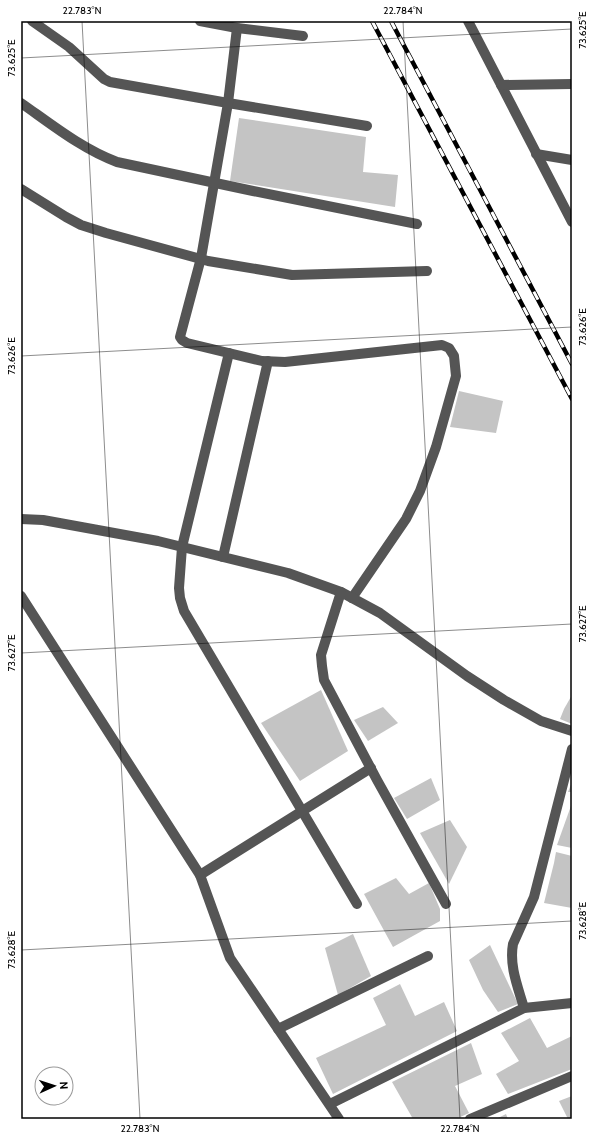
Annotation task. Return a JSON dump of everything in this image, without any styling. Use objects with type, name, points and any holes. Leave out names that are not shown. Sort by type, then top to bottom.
[{"type":"street","points":[[33,21],[69,47],[104,79],[110,82],[367,126]]},
{"type":"street","points":[[200,21],[237,28],[303,36]]},
{"type":"street","points":[[468,21],[572,222]]},
{"type":"street","points":[[237,28],[228,103],[202,258],[180,337],[187,343],[262,361],[285,362],[442,346],[449,348],[454,356],[456,376],[436,448],[420,491],[406,519],[352,598]]},
{"type":"street","points":[[501,85],[572,84]]},
{"type":"street","points":[[21,103],[78,143],[117,162],[417,224]]},
{"type":"street","points":[[536,154],[572,160]]},
{"type":"street","points":[[21,189],[81,225],[106,234],[202,258],[292,275],[427,271]]},
{"type":"street","points":[[229,353],[182,547],[179,588],[180,598],[184,611],[358,904]]},
{"type":"street","points":[[223,557],[268,361]]},
{"type":"street","points":[[21,519],[43,520],[158,541],[288,573],[341,592],[380,613],[467,676],[504,700],[541,720],[572,731]]},
{"type":"street","points":[[341,592],[321,655],[324,680],[446,904]]},
{"type":"street","points":[[21,596],[200,875],[230,958],[339,1119]]},
{"type":"street","points":[[524,1008],[512,967],[512,952],[534,897],[572,749]]},
{"type":"street","points":[[200,875],[371,768]]},
{"type":"street","points":[[278,1029],[428,956]]},
{"type":"street","points":[[330,1104],[524,1008],[572,1003]]},
{"type":"street","points":[[470,1119],[572,1076]]},
{"type":"building","points":[[239,118],[366,137],[363,172],[398,175],[395,207],[230,181]]},
{"type":"building","points":[[459,391],[503,401],[496,433],[450,427]]},
{"type":"building","points":[[321,690],[348,751],[300,781],[261,723]]},
{"type":"building","points":[[572,695],[572,724],[560,719]]},
{"type":"building","points":[[383,707],[398,723],[368,741],[354,720]]},
{"type":"building","points":[[431,778],[440,800],[407,819],[394,798]]},
{"type":"building","points":[[572,782],[572,792],[568,792]]},
{"type":"building","points":[[572,803],[572,848],[557,845]]},
{"type":"building","points":[[450,820],[467,847],[449,884],[420,833]]},
{"type":"building","points":[[556,852],[572,856],[572,908],[544,903]]},
{"type":"building","points":[[396,878],[409,894],[429,883],[440,909],[440,921],[393,947],[364,894]]},
{"type":"building","points":[[353,934],[371,976],[338,995],[325,948]]},
{"type":"building","points":[[490,945],[518,1004],[498,1012],[483,990],[469,960]]},
{"type":"building","points":[[400,984],[415,1016],[444,1002],[457,1031],[333,1094],[316,1058],[386,1025],[373,998]]},
{"type":"building","points":[[530,1018],[547,1048],[572,1036],[572,1069],[508,1094],[496,1074],[519,1061],[501,1033]]},
{"type":"building","points":[[471,1043],[482,1074],[455,1086],[469,1113],[456,1119],[413,1119],[392,1082]]},
{"type":"building","points":[[572,1096],[572,1119],[568,1119],[559,1101]]},
{"type":"building","points":[[506,1114],[508,1119],[496,1119]]},
{"type":"railway","points":[[372,21],[572,399]]},
{"type":"railway","points":[[391,21],[572,364]]}]
